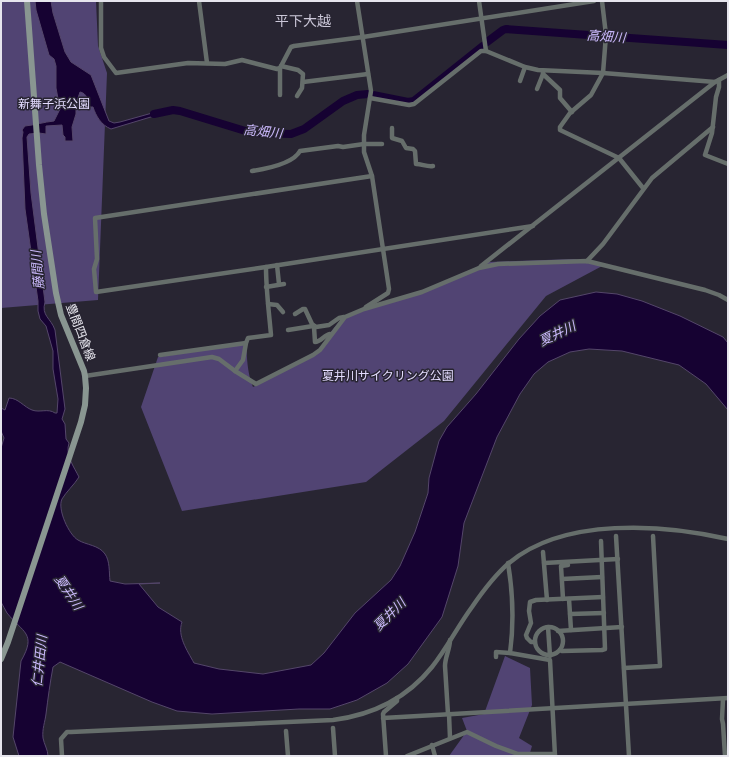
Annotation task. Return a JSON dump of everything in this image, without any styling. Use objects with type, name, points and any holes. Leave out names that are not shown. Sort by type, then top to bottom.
[{"type":"main road","name":"豊間四倉線","points":[[1,659],[76,437],[85,404],[86,388],[84,371],[59,310],[44,214],[26,1]]},
{"type":"street","points":[[101,1],[101,48],[104,57],[116,73],[188,63],[229,64],[242,60],[274,69],[281,67],[298,70],[303,74],[303,82],[297,96]]},
{"type":"street","points":[[199,1],[207,63]]},
{"type":"street","points":[[357,1],[371,95],[364,152],[372,176],[389,291],[364,309]]},
{"type":"street","points":[[479,1],[486,51]]},
{"type":"street","points":[[280,95],[281,67],[291,47],[294,46],[363,37],[594,1]]},
{"type":"street","points":[[602,1],[606,36],[603,73],[591,95],[572,112],[560,127],[560,130],[619,158],[643,188]]},
{"type":"street","points":[[371,95],[409,105],[414,104],[481,51],[486,51],[543,73],[603,73],[717,81]]},
{"type":"street","points":[[520,81],[525,67]]},
{"type":"street","points":[[537,89],[543,73]]},
{"type":"street","points":[[543,73],[560,90],[560,98],[572,112]]},
{"type":"street","points":[[303,82],[368,74]]},
{"type":"street","points":[[479,268],[717,81],[728,75]]},
{"type":"street","points":[[717,81],[719,87],[716,97],[713,127],[705,155],[728,164]]},
{"type":"street","points":[[587,261],[603,244],[643,188],[652,178],[713,127]]},
{"type":"street","points":[[392,128],[392,140],[402,141],[406,148],[415,150],[416,164],[433,166]]},
{"type":"street","points":[[252,171],[265,169],[282,163],[296,157],[300,151],[338,146],[343,147],[364,144],[382,144]]},
{"type":"street","points":[[372,176],[95,218],[97,259],[94,269],[96,292],[533,226]]},
{"type":"street","points":[[288,330],[329,325],[339,318],[422,292],[479,268],[498,264],[587,261],[705,290],[728,300]]},
{"type":"street","points":[[266,287],[281,284],[277,265]]},
{"type":"street","points":[[235,372],[243,360],[248,338],[271,335],[266,298],[266,267]]},
{"type":"street","points":[[268,304],[277,305],[283,312]]},
{"type":"street","points":[[295,314],[305,309],[314,326],[315,342],[318,342],[330,334]]},
{"type":"street","points":[[85,376],[212,357],[219,359],[235,372],[256,384],[314,355],[320,350],[330,334],[345,317]]},
{"type":"street","points":[[160,355],[246,343]]},
{"type":"street","points":[[62,756],[61,739],[67,732],[333,720],[360,716],[374,710],[404,695],[439,658],[479,596],[494,578],[508,563],[523,552],[546,540],[565,535],[603,529],[652,528],[711,535],[728,539]]},
{"type":"street","points":[[616,536],[628,756]]},
{"type":"street","points":[[624,668],[660,666],[653,536]]},
{"type":"street","points":[[560,650],[604,650],[601,541]]},
{"type":"street","points":[[543,552],[547,600]]},
{"type":"street","points":[[563,599],[562,566],[618,559]]},
{"type":"street","points":[[544,563],[601,562]]},
{"type":"street","points":[[508,563],[512,583],[512,633],[510,653]]},
{"type":"street","points":[[562,579],[602,577]]},
{"type":"street","points":[[535,642],[528,640],[526,635],[531,623],[529,611],[530,602],[603,597]]},
{"type":"street","points":[[569,599],[570,630]]},
{"type":"street","points":[[570,614],[604,613]]},
{"type":"street","points":[[550,657],[539,651],[536,647],[535,642],[537,633],[540,630],[548,627],[558,631],[622,626]]},
{"type":"street","points":[[408,756],[432,745],[468,732],[496,746],[518,754],[555,755],[548,627]]},
{"type":"street","points":[[496,657],[496,652],[550,657],[560,650],[562,646],[562,638],[558,631]]},
{"type":"street","points":[[450,640],[450,648],[445,660],[450,738]]},
{"type":"street","points":[[386,756],[383,718],[384,712],[397,701],[398,698]]},
{"type":"street","points":[[383,718],[725,699],[722,719],[724,724],[725,756]]},
{"type":"street","points":[[333,728],[335,756]]},
{"type":"street","points":[[286,731],[288,756]]},
{"type":"street","points":[[432,745],[435,756]]},
{"type":"green space","name":"新舞子浜公園","points":[[1,1],[96,1],[98,46],[107,73],[98,300],[1,308]]},
{"type":"green space","name":"夏井川サイクリング公園","points":[[574,259],[604,265],[546,296],[444,421],[366,482],[182,511],[141,407],[158,357],[247,344],[248,366],[253,387],[317,353],[329,334],[343,317],[421,292],[488,262]]},
{"type":"green space","points":[[505,656],[530,668],[532,705],[519,738],[532,746],[529,756],[449,756],[467,731],[462,718],[484,714]]},
{"type":"water","points":[[35,1],[51,1],[53,13],[65,52],[71,62],[91,75],[109,121],[114,123],[120,122],[163,110],[164,113],[111,129],[102,123],[97,117],[93,107],[90,107],[86,96],[80,92],[76,104],[76,114],[72,127],[73,141],[65,141],[62,125],[46,126],[46,134],[29,134],[27,137],[31,193],[45,302],[44,311],[55,330],[65,409],[62,419],[65,424],[66,439],[69,443],[69,456],[79,477],[62,499],[62,515],[71,533],[78,540],[99,549],[105,554],[109,563],[110,581],[125,584],[160,583],[139,584],[158,607],[182,622],[182,638],[194,663],[219,669],[263,674],[311,665],[324,653],[355,613],[391,580],[400,566],[415,532],[428,493],[429,478],[439,441],[447,427],[476,394],[519,339],[540,316],[560,300],[596,292],[617,294],[642,301],[680,316],[723,337],[728,343],[728,410],[706,384],[679,365],[622,351],[589,349],[570,352],[548,362],[534,374],[520,394],[497,437],[464,523],[458,566],[442,617],[408,664],[387,683],[357,700],[330,709],[299,709],[212,714],[177,711],[152,702],[60,662],[53,667],[43,729],[43,738],[48,756],[19,756],[13,737],[21,661],[26,652],[28,639],[23,630],[7,613],[1,602],[1,448],[4,438],[1,431],[1,408],[5,410],[9,398],[12,398],[32,410],[57,413],[58,399],[53,369],[53,351],[46,326],[40,319],[38,311],[38,301],[25,209],[22,130],[25,126],[54,121],[60,109],[56,88],[56,66],[54,59],[49,55],[36,10]]},
{"type":"waterway","name":"高畑川","points":[[487,42],[506,29],[728,45]]},
{"type":"waterway","name":"高畑川","points":[[154,114],[173,110],[180,111],[252,133],[291,134],[304,129],[343,101],[357,95],[368,94],[408,102],[414,101],[483,46]]},
{"type":"district","name":"平下大越","points":[[303,20]]},
{"type":"water label","name":"藤間川","points":[[37,270]]},
{"type":"water label","name":"夏井川","points":[[557,333]]},
{"type":"water label","name":"夏井川","points":[[69,592]]},
{"type":"water label","name":"夏井川","points":[[389,614]]},
{"type":"water label","name":"仁井田川","points":[[39,661]]}]
